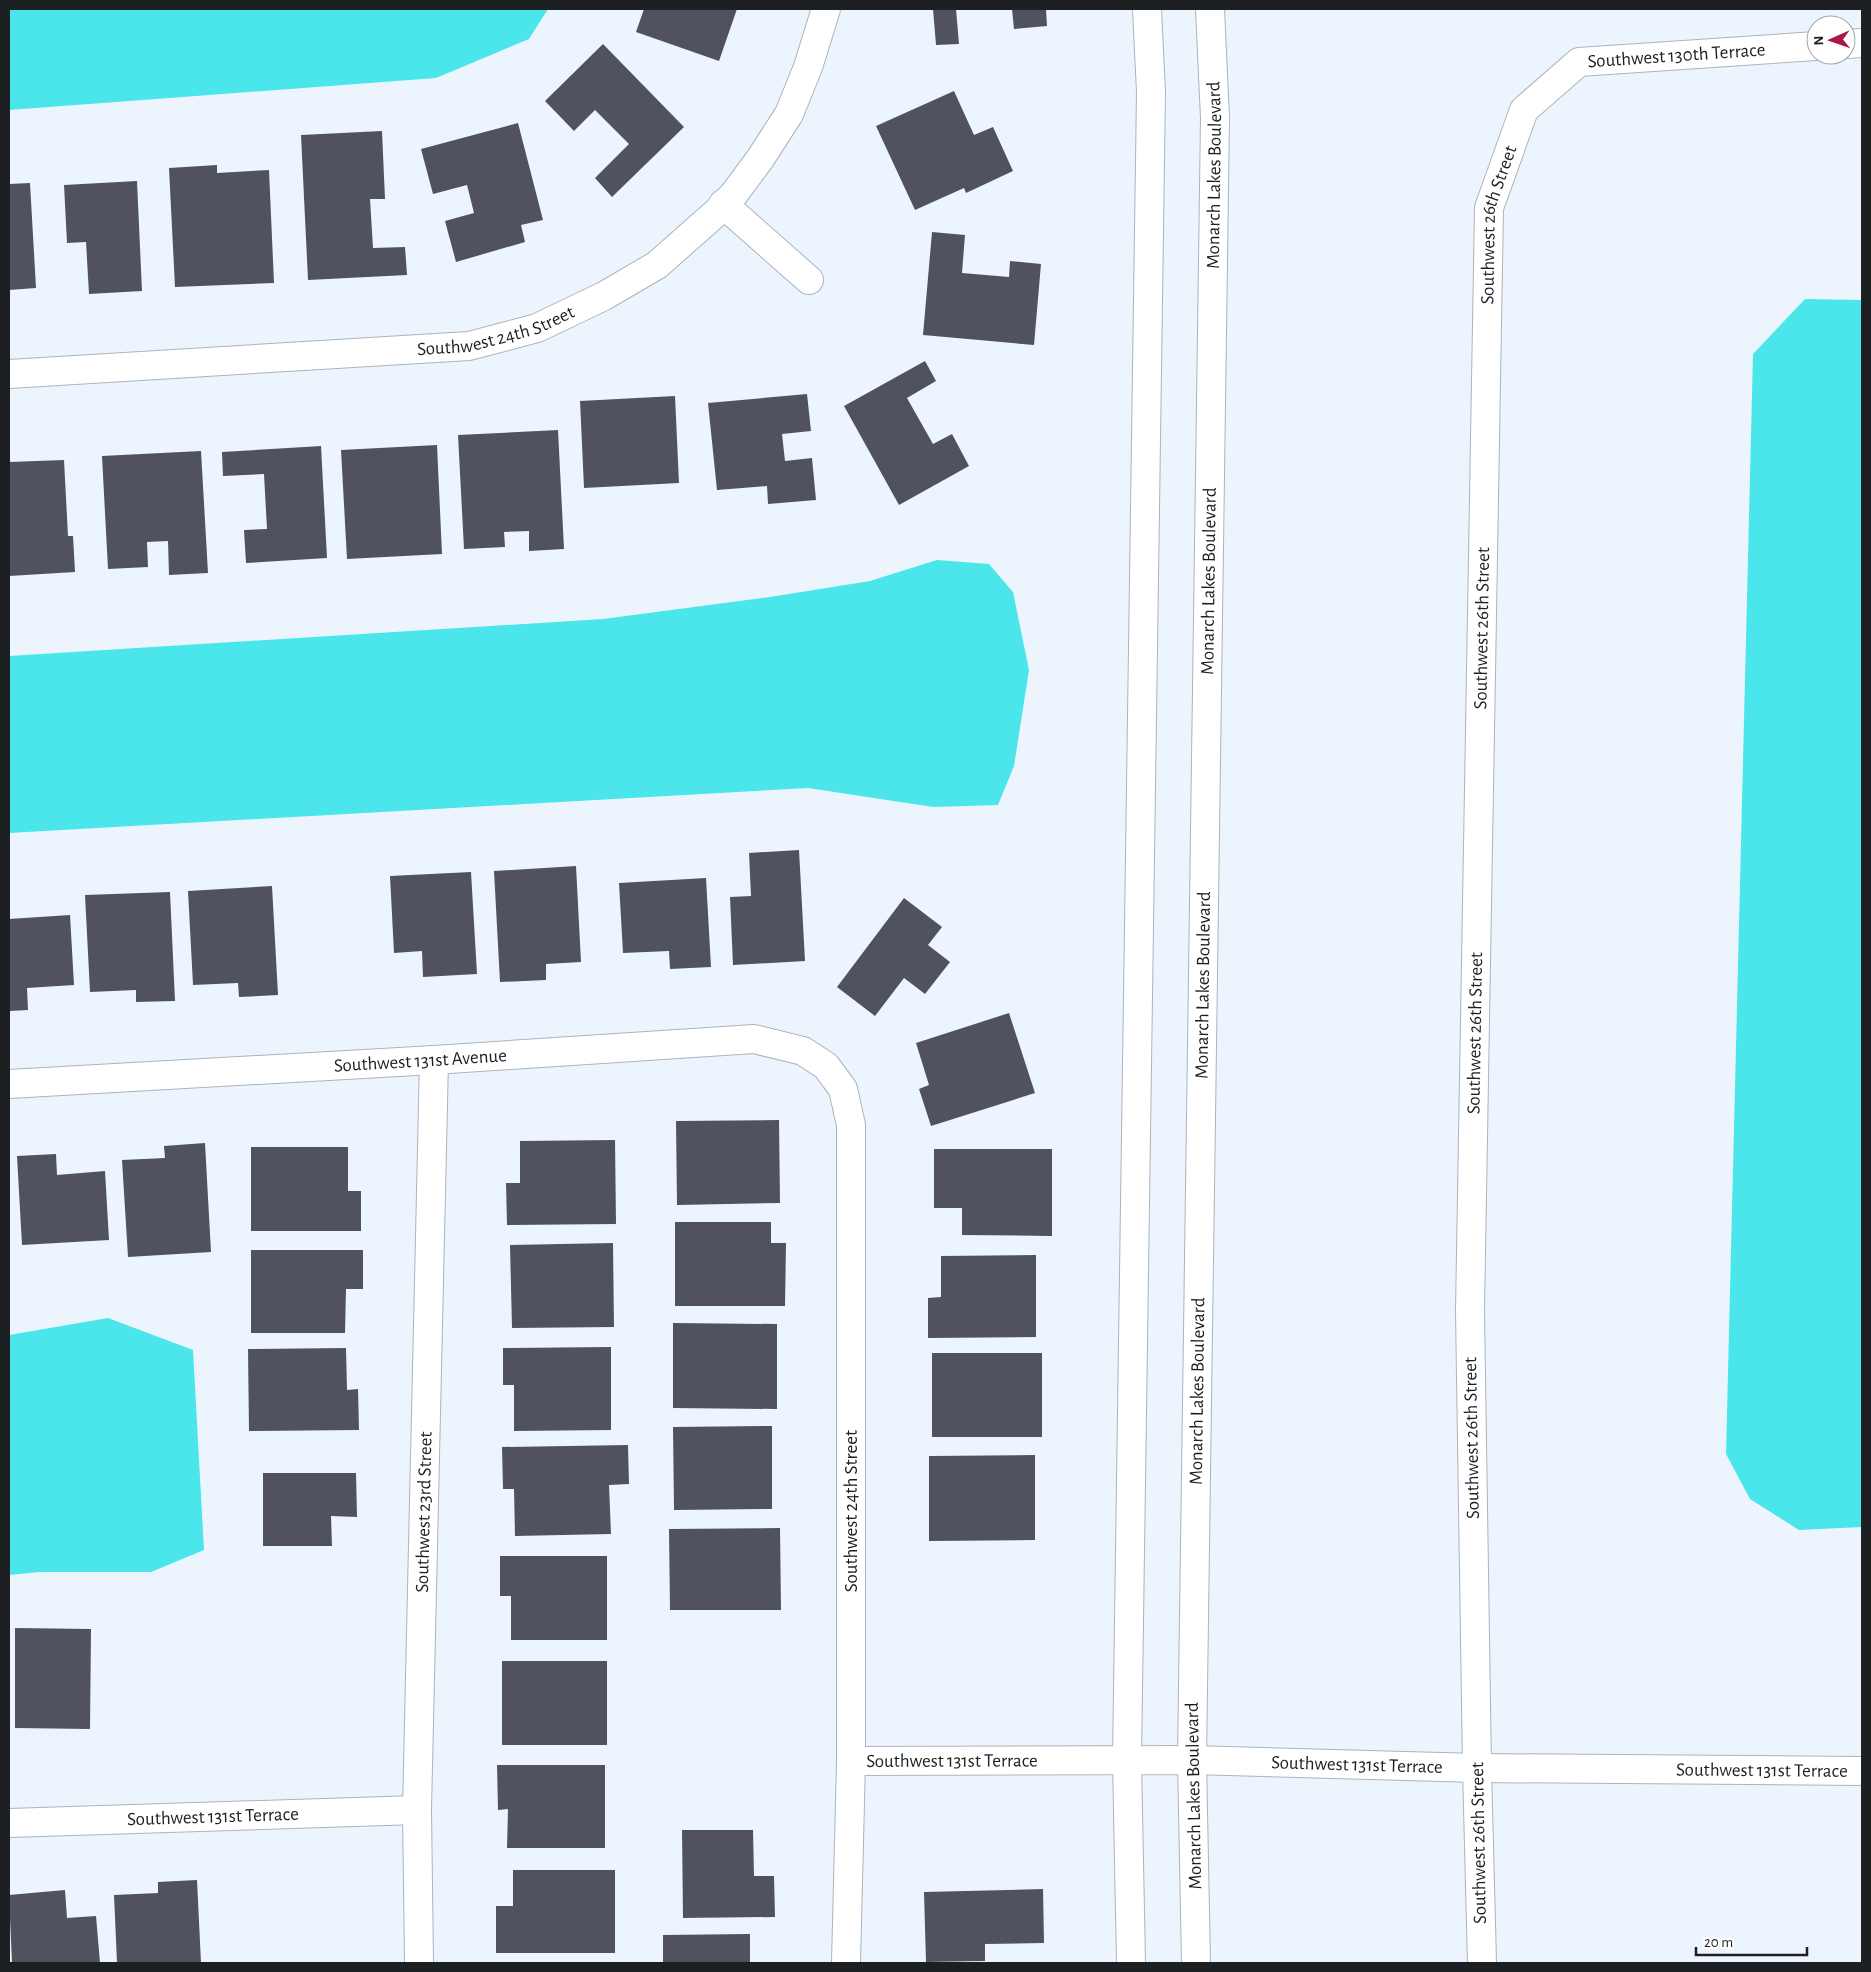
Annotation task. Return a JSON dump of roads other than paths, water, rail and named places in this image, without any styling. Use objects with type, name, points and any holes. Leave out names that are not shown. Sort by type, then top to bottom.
[{"type":"street","name":"Southwest 24th Street","points":[[9,374],[469,346],[537,328],[604,296],[657,265],[734,194],[760,159],[789,114],[808,67],[826,9]]},
{"type":"street","points":[[1131,1963],[1127,1760],[1151,92],[1147,9]]},
{"type":"street","name":"Monarch Lakes Boulevard","points":[[1196,1963],[1192,1760],[1215,118],[1210,9]]},
{"type":"street","name":"Southwest 130th Terrace","points":[[1524,110],[1579,62],[1806,47]]},
{"type":"street","name":"Southwest 26th Street","points":[[1482,1963],[1470,1311],[1489,208],[1524,110]]},
{"type":"street","points":[[723,204],[809,280]]},
{"type":"street","name":"Southwest 131st Avenue","points":[[9,1084],[434,1060],[754,1039],[803,1051],[826,1066]]},
{"type":"street","name":"Southwest 23rd Street","points":[[419,1963],[417,1810],[434,1060]]},
{"type":"street","name":"Southwest 24th Street","points":[[826,1066],[844,1090],[851,1125],[851,1761],[846,1963]]},
{"type":"street","name":"Southwest 131st Terrace","points":[[851,1761],[1192,1760],[1477,1768],[1862,1771]]},
{"type":"street","name":"Southwest 131st Terrace","points":[[9,1823],[417,1810]]},
{"type":"water","points":[[9,9],[548,9],[529,39],[436,78],[9,110]]},
{"type":"water","points":[[1805,299],[1862,300],[1862,1527],[1799,1530],[1750,1499],[1726,1454],[1753,354]]},
{"type":"water","points":[[937,560],[989,564],[1013,592],[1029,670],[1014,766],[998,805],[933,807],[808,788],[9,833],[9,656],[603,619],[770,597],[870,581]]},
{"type":"water","points":[[108,1318],[193,1350],[204,1550],[151,1572],[40,1572],[9,1575],[9,1335]]}]
